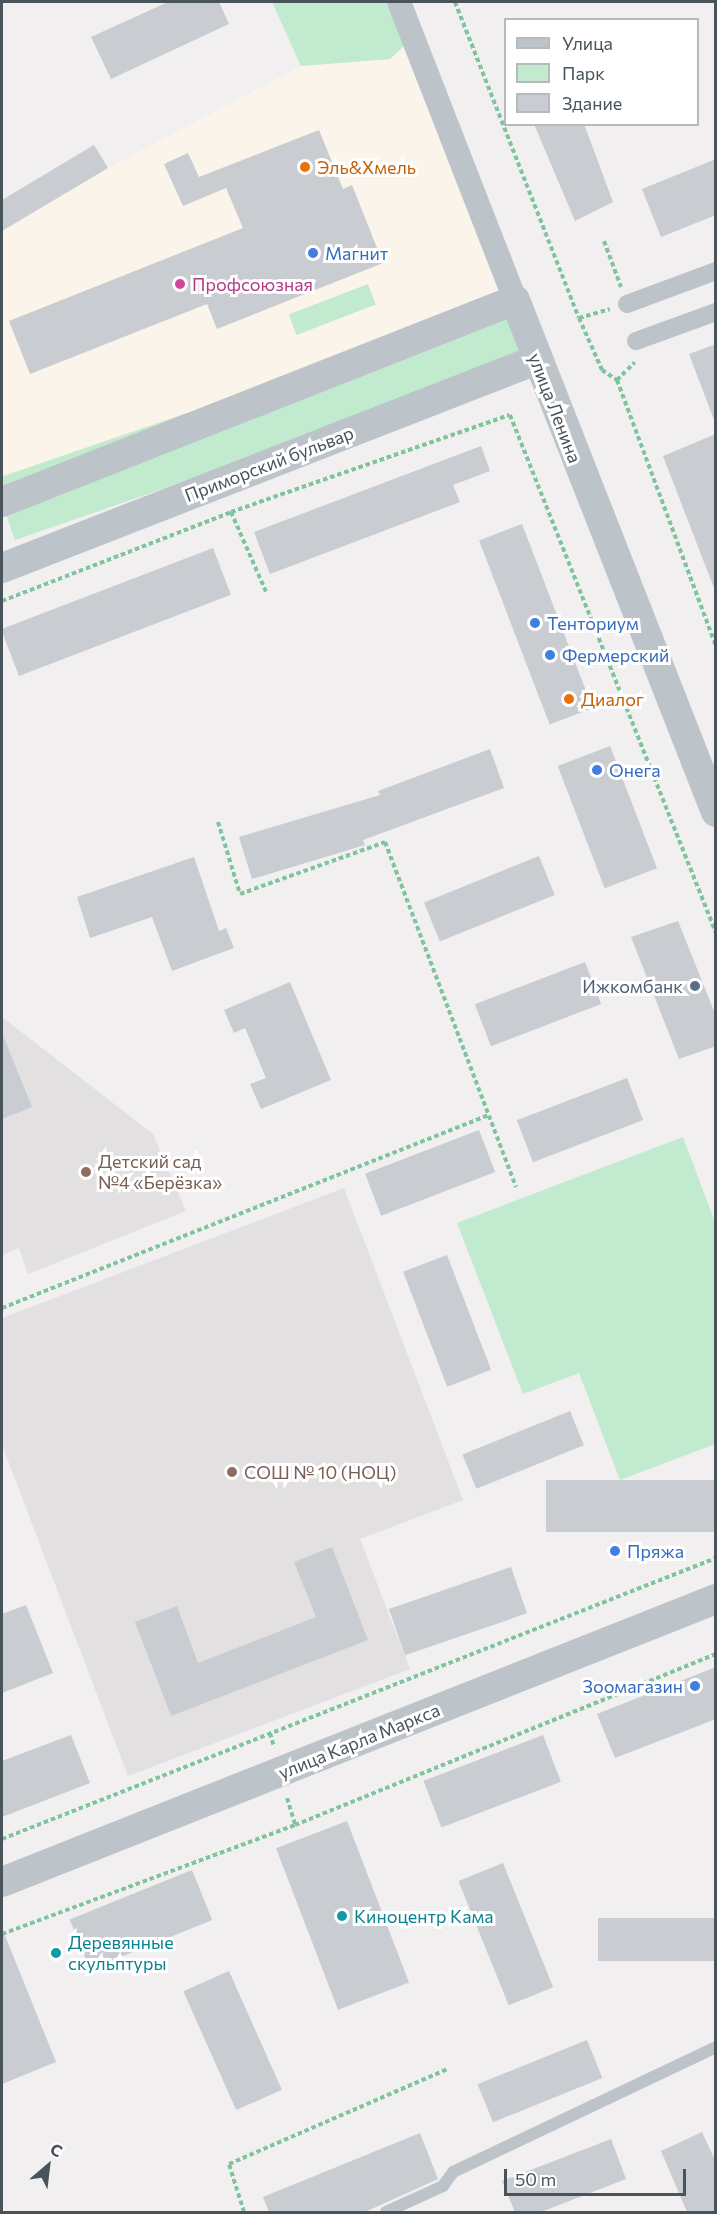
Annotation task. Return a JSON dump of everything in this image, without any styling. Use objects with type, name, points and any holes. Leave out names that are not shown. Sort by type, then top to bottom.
[{"type":"street","name":"улица Ленина","points":[[399,2],[515,300],[536,360],[716,813]]},
{"type":"street","points":[[627,304],[716,272]]},
{"type":"street","points":[[2,501],[515,300]]},
{"type":"street","points":[[636,342],[716,312]]},
{"type":"street","name":"Приморский бульвар","points":[[2,568],[536,360]]},
{"type":"street","name":"улица Карла Маркса","points":[[2,1882],[716,1599]]},
{"type":"lane","points":[[386,2212],[443,2186],[453,2172],[716,2047]]},
{"type":"path","points":[[455,2],[579,318],[602,370],[617,381],[716,645]]},
{"type":"path","points":[[579,318],[627,304]]},
{"type":"path","points":[[2,601],[231,512],[510,415],[716,933]]},
{"type":"path","points":[[231,512],[267,594]]},
{"type":"path","points":[[218,822],[240,894],[386,842],[516,1187]]},
{"type":"path","points":[[2,1308],[489,1114]]},
{"type":"path","points":[[2,1839],[716,1558]]},
{"type":"path","points":[[2,1934],[295,1825],[716,1654]]},
{"type":"path","points":[[244,2212],[229,2164],[447,2069]]},
{"type":"shaded area","points":[[404,46],[498,292],[2,489],[2,231],[108,168],[301,66],[389,59]]},
{"type":"shaded area","name":"Детский сад №4 «Берёзка»","points":[[2,1017],[153,1134],[186,1211],[28,1274],[19,1248],[2,1255]]},
{"type":"shaded area","name":"СОШ № 10 (НОЦ)","points":[[344,1188],[463,1500],[360,1539],[410,1669],[128,1776],[2,1445],[2,1318]]},
{"type":"green space","points":[[272,2],[386,2],[404,46],[390,59],[301,66]]},
{"type":"green space","points":[[368,284],[376,305],[297,335],[289,314]]},
{"type":"green space","points":[[515,300],[536,361],[15,540],[2,503],[2,477]]},
{"type":"green space","points":[[683,1137],[715,1222],[715,1444],[620,1480],[579,1373],[523,1394],[457,1223]]},
{"type":"building","points":[[168,2],[219,2],[229,24],[111,79],[91,37]]},
{"type":"building","points":[[535,126],[585,126],[613,202],[575,221]]},
{"type":"building","points":[[319,130],[343,189],[352,185],[383,263],[217,329],[207,304],[30,374],[9,321],[243,228],[226,188],[183,206],[164,164],[188,153],[199,177]]},
{"type":"building","points":[[94,145],[108,168],[2,231],[2,200]]},
{"type":"building","points":[[716,159],[716,215],[661,237],[642,189]]},
{"type":"building","points":[[716,344],[716,420],[714,420],[689,354]]},
{"type":"building","points":[[716,434],[716,588],[714,588],[663,456]]},
{"type":"building","points":[[481,446],[490,471],[453,485],[460,502],[270,574],[254,532]]},
{"type":"building","points":[[522,524],[593,708],[550,724],[479,540]]},
{"type":"building","points":[[213,548],[231,595],[19,676],[2,629]]},
{"type":"building","points":[[610,746],[657,868],[605,888],[558,766]]},
{"type":"building","points":[[490,749],[504,788],[363,840],[365,845],[252,879],[239,837],[380,795],[378,791]]},
{"type":"building","points":[[539,856],[555,895],[440,941],[424,902]]},
{"type":"building","points":[[194,857],[219,931],[226,928],[234,948],[172,971],[152,917],[90,938],[77,897]]},
{"type":"building","points":[[678,921],[716,1016],[716,1046],[679,1059],[631,937]]},
{"type":"building","points":[[585,962],[601,1004],[491,1046],[475,1004]]},
{"type":"building","points":[[290,982],[331,1080],[261,1109],[250,1084],[266,1078],[245,1028],[234,1033],[224,1010]]},
{"type":"building","points":[[2,1033],[32,1107],[2,1119]]},
{"type":"building","points":[[627,1078],[643,1120],[533,1162],[517,1120]]},
{"type":"building","points":[[479,1130],[495,1172],[381,1216],[365,1174]]},
{"type":"building","points":[[447,1255],[491,1370],[447,1387],[403,1272]]},
{"type":"building","points":[[570,1411],[584,1445],[476,1489],[462,1454]]},
{"type":"building","points":[[546,1480],[716,1480],[716,1532],[546,1532]]},
{"type":"building","points":[[332,1547],[368,1640],[171,1716],[135,1622],[177,1606],[198,1663],[316,1617],[294,1562]]},
{"type":"building","points":[[511,1567],[527,1613],[405,1655],[389,1609]]},
{"type":"building","points":[[26,1605],[53,1673],[2,1693],[2,1614]]},
{"type":"building","points":[[716,1667],[716,1719],[615,1758],[597,1714]]},
{"type":"building","points":[[71,1735],[90,1783],[2,1817],[2,1761]]},
{"type":"building","points":[[543,1735],[561,1782],[441,1828],[424,1781]]},
{"type":"building","name":"Киноцентр Кама","points":[[347,1821],[409,1983],[338,2010],[276,1848]]},
{"type":"building","points":[[503,1863],[553,1987],[509,2005],[458,1881]]},
{"type":"building","points":[[192,1870],[212,1920],[90,1970],[70,1919]]},
{"type":"building","points":[[598,1918],[716,1918],[716,1961],[598,1961]]},
{"type":"building","points":[[2,1928],[56,2062],[2,2084]]},
{"type":"building","points":[[229,1971],[282,2090],[236,2110],[183,1991]]},
{"type":"building","points":[[587,2040],[602,2078],[493,2122],[478,2084]]},
{"type":"building","points":[[702,2132],[716,2162],[716,2212],[687,2212],[661,2151]]},
{"type":"building","points":[[420,2133],[438,2179],[365,2212],[269,2212],[263,2197]]},
{"type":"building","points":[[611,2139],[626,2179],[541,2212],[515,2212],[502,2181]]},
{"type":"place","name":"Эль&Хмель","points":[[305,167]]},
{"type":"place","name":"Магнит","points":[[313,253]]},
{"type":"place","name":"Профсоюзная","points":[[180,284]]},
{"type":"place","name":"Тенториум","points":[[535,623]]},
{"type":"place","name":"Фермерский","points":[[550,655]]},
{"type":"place","name":"Диалог","points":[[569,699]]},
{"type":"place","name":"Онега","points":[[597,770]]},
{"type":"place","name":"Ижкомбанк","points":[[695,986]]},
{"type":"place","name":"Детский сад №4 «Берёзка»","points":[[86,1172]]},
{"type":"place","name":"СОШ № 10 (НОЦ)","points":[[232,1472]]},
{"type":"place","name":"Пряжа","points":[[615,1551]]},
{"type":"place","name":"Зоомагазин","points":[[695,1686]]},
{"type":"place","name":"Киноцентр Кама","points":[[342,1916]]},
{"type":"place","name":"Деревянные скульптуры","points":[[56,1953]]}]
